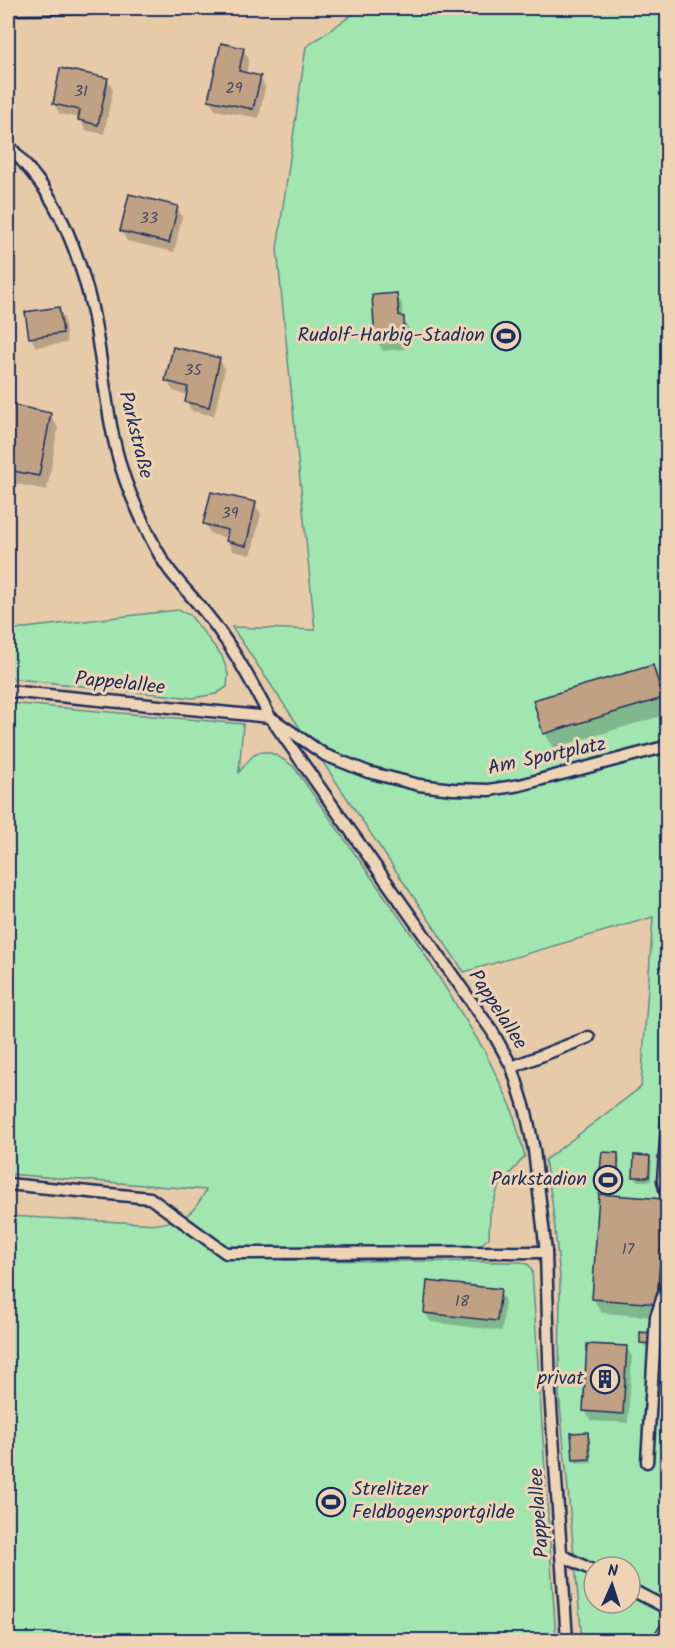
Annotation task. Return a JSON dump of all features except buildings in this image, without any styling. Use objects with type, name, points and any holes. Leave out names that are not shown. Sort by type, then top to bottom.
[{"type":"lane","points":[[8,9],[90,8]]},
{"type":"lane","name":"Parkstraße","points":[[8,144],[45,191],[65,230],[80,268],[92,309],[101,371],[119,458],[130,493],[146,528],[169,570],[221,634],[247,673],[270,717]]},
{"type":"lane","name":"Pappelallee","points":[[8,691],[270,717],[492,1031],[512,1067],[526,1112],[534,1150],[546,1252],[550,1392],[567,1641]]},
{"type":"lane","name":"Am Sportplatz","points":[[270,717],[325,755],[368,772],[419,785],[453,789],[489,790],[520,785],[667,746]]},
{"type":"lane","points":[[512,1067],[589,1037]]},
{"type":"lane","points":[[668,1112],[663,1181],[668,1201]]},
{"type":"lane","points":[[8,1184],[150,1198],[226,1253],[546,1252]]},
{"type":"lane","points":[[647,1462],[656,1317],[665,1290],[668,1250]]},
{"type":"lane","points":[[561,1555],[582,1565]]},
{"type":"lane","points":[[642,1596],[668,1611]]},
{"type":"green space","points":[[362,8],[667,8],[668,801],[659,816],[667,810],[667,1640],[582,1640],[559,1394],[560,1277],[545,1160],[641,1087],[653,917],[464,972],[232,627],[315,630],[277,249],[306,47]]},
{"type":"green space","points":[[178,610],[190,615],[222,656],[228,674],[227,687],[216,694],[193,698],[8,678],[8,630]]},
{"type":"green space","points":[[8,703],[243,724],[239,772],[253,756],[264,752],[274,754],[294,767],[419,945],[484,1050],[511,1106],[525,1156],[498,1188],[490,1213],[489,1238],[479,1246],[290,1248],[284,1260],[522,1262],[529,1265],[532,1271],[556,1640],[8,1640],[8,1216],[158,1224],[182,1218],[188,1214],[206,1190],[8,1174]]},
{"type":"place","name":"Rudolf-Harbig-Stadion","points":[[506,336]]},
{"type":"place","name":"Parkstadion","points":[[608,1180]]},
{"type":"place","name":"privat","points":[[605,1379]]},
{"type":"place","name":"Strelitzer Feldbogensportgilde","points":[[331,1502]]}]
